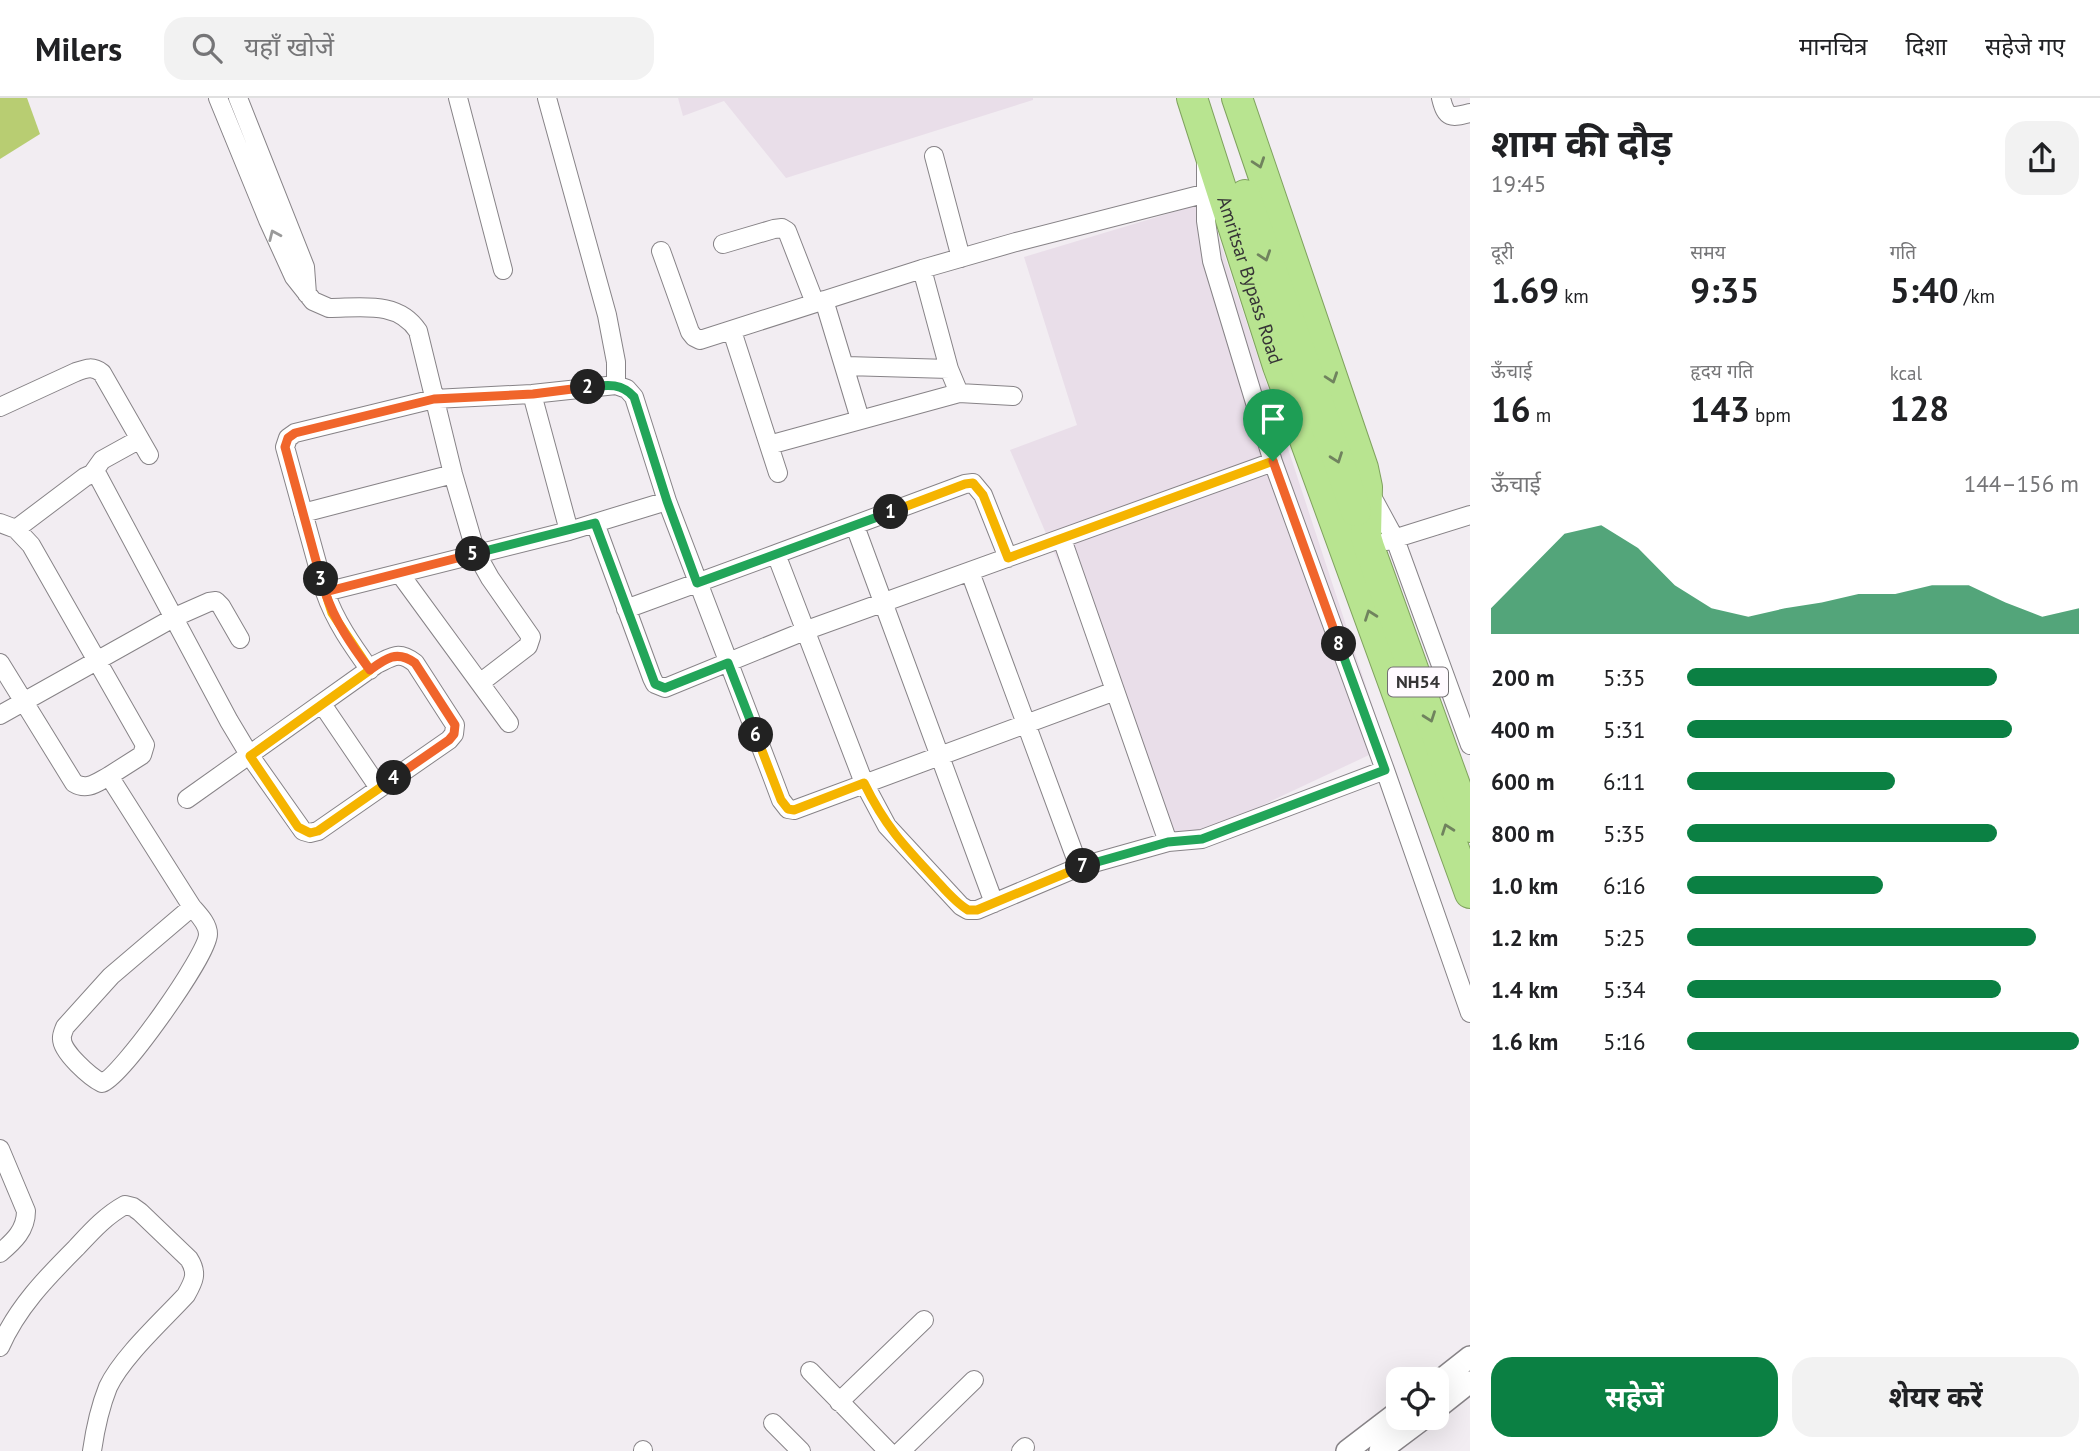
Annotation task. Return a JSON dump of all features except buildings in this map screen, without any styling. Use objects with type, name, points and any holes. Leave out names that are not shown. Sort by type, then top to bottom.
[{"type":"highway","name":"Amritsar Bypass Road","points":[[1192,98],[1207,144],[1213,192],[1470,893]]},
{"type":"highway","name":"NH54","points":[[1212,98],[1297,348],[1377,541],[1470,827]]},
{"type":"highway","points":[[1237,98],[1356,444],[1377,541]]},
{"type":"street","points":[[218,98],[285,258],[300,287],[313,301],[328,308],[384,308],[401,313],[412,321],[418,331],[453,474],[476,553],[490,578],[531,636],[528,646],[480,683]]},
{"type":"street","points":[[237,98],[305,267],[307,294]]},
{"type":"street","points":[[458,98],[503,270]]},
{"type":"street","points":[[547,98],[607,315],[616,362],[616,385]]},
{"type":"street","points":[[1441,98],[1448,115],[1454,117],[1470,113]]},
{"type":"street","points":[[934,156],[961,258]]},
{"type":"street","points":[[661,251],[690,332],[700,340],[922,269],[1213,192],[1206,221],[1212,261],[1273,461],[1470,1013]]},
{"type":"street","points":[[723,244],[774,229],[782,228],[787,231],[846,366],[860,419]]},
{"type":"street","points":[[922,269],[949,369],[959,393]]},
{"type":"street","points":[[732,331],[778,474]]},
{"type":"street","points":[[846,366],[949,369]]},
{"type":"street","points":[[0,407],[76,372],[96,368],[103,373],[149,455]]},
{"type":"street","points":[[370,670],[332,613],[285,447],[288,438],[295,433],[434,399],[533,394],[616,385],[627,389],[634,397],[667,501],[697,583],[784,806],[794,810],[1115,691]]},
{"type":"street","points":[[769,445],[959,393],[1013,396]]},
{"type":"street","points":[[533,394],[569,531]]},
{"type":"street","points":[[0,663],[74,783],[89,787],[142,755],[145,745],[31,545],[8,526],[92,474],[102,460],[140,439]]},
{"type":"street","points":[[595,523],[652,678],[660,687],[665,688],[807,631],[1273,461]]},
{"type":"street","points":[[92,474],[103,481],[229,722],[250,756],[298,827],[310,833],[318,831],[449,740],[456,729],[455,725],[415,663],[405,656],[393,656],[370,670],[250,756],[187,799]]},
{"type":"street","points":[[303,513],[453,474]]},
{"type":"street","points":[[626,609],[965,484],[973,483],[983,495],[1008,558]]},
{"type":"street","points":[[325,592],[569,531],[667,501]]},
{"type":"street","points":[[1470,514],[1377,541],[1470,746]]},
{"type":"street","points":[[855,526],[994,903]]},
{"type":"street","points":[[1062,539],[1168,842]]},
{"type":"street","points":[[776,554],[864,783],[887,826],[961,906],[968,910],[977,910],[1079,867],[1168,842],[1202,839],[1385,770]]},
{"type":"street","points":[[970,572],[1079,867]]},
{"type":"street","points":[[400,574],[509,723]]},
{"type":"street","points":[[0,716],[175,618],[209,602],[216,601],[221,606],[240,639]]},
{"type":"street","points":[[322,704],[379,788]]},
{"type":"street","points":[[109,776],[208,932],[203,948],[179,990],[115,1075],[105,1082],[97,1080],[89,1075],[64,1046],[61,1037],[65,1027],[111,976],[192,907]]},
{"type":"street","points":[[0,1149],[26,1211],[26,1221],[17,1236],[0,1253]]},
{"type":"street","points":[[0,1347],[8,1329],[44,1280],[105,1217],[125,1205],[140,1212],[189,1259],[196,1275],[192,1285],[186,1296],[138,1348],[109,1386],[95,1430],[92,1451]]},
{"type":"street","points":[[839,1402],[924,1320]]},
{"type":"street","points":[[1449,1373],[1470,1357]]},
{"type":"street","points":[[810,1371],[888,1451]]},
{"type":"street","points":[[901,1451],[974,1380]]},
{"type":"street","points":[[1449,1399],[1470,1382]]},
{"type":"street","points":[[1348,1451],[1386,1421]]},
{"type":"street","points":[[773,1423],[801,1451]]},
{"type":"street","points":[[1380,1451],[1408,1430]]},
{"type":"shaded area","points":[[678,98],[1033,100],[786,178],[724,101],[683,116]]},
{"type":"shaded area","points":[[1207,202],[1386,747],[1180,844],[1010,450],[1077,425],[1024,257]]},
{"type":"green space","points":[[0,98],[27,98],[40,134],[0,159]]},
{"type":"route","points":[[1273,461],[1008,558],[979,488],[973,483],[965,484],[697,583],[667,501],[634,397],[627,389],[616,385],[533,394],[434,399],[295,433],[288,438],[285,447],[325,592],[332,613],[370,670],[250,756],[298,827],[310,833],[318,831],[449,740],[456,729],[415,663],[405,656],[393,656],[370,670],[356,652],[332,613],[325,592],[595,523],[655,684],[665,688],[728,663],[784,806],[794,810],[864,783],[896,838],[961,906],[968,910],[977,910],[1079,867],[1168,842],[1202,839],[1385,770],[1273,461]]}]
